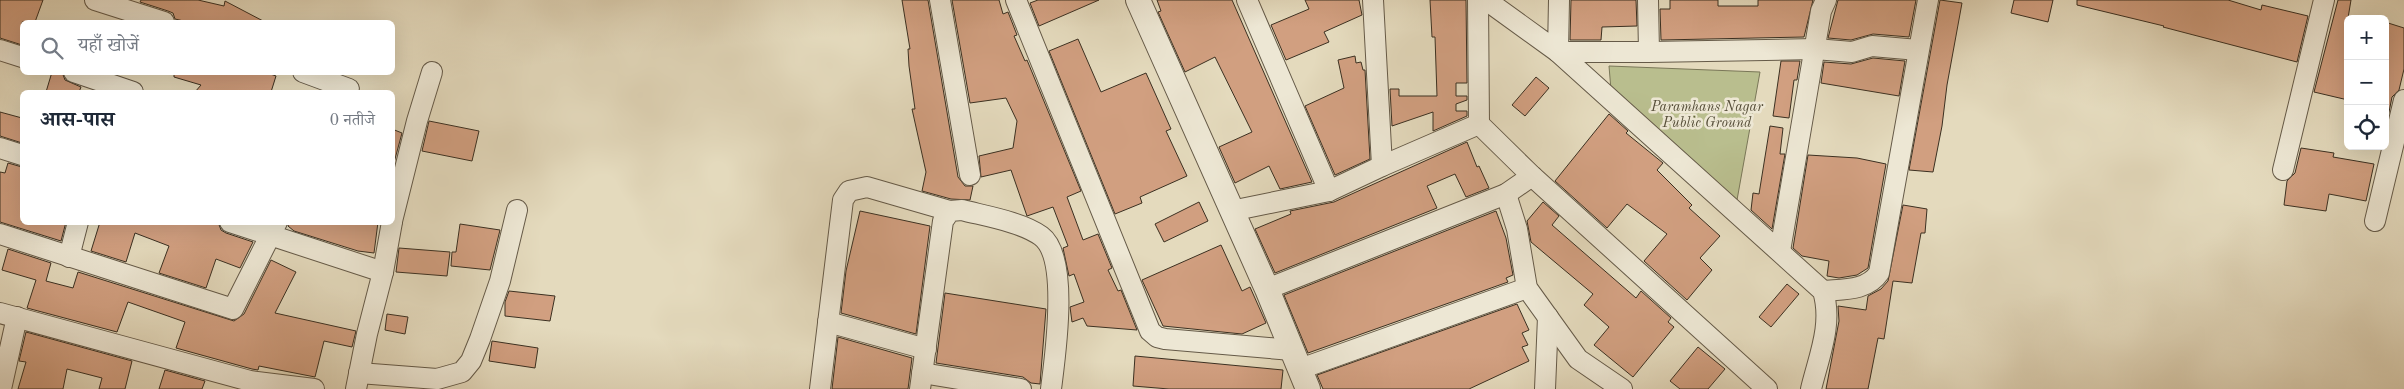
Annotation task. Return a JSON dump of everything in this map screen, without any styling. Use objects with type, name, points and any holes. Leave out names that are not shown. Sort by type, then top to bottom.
[{"type":"street","points":[[95,0],[136,18],[150,20]]},
{"type":"street","points":[[940,0],[970,175]]},
{"type":"street","points":[[1016,0],[1150,330],[1157,337],[1300,369],[1527,288]]},
{"type":"street","points":[[1138,0],[1267,289],[1300,369]]},
{"type":"street","points":[[1247,0],[1329,191]]},
{"type":"street","points":[[1373,0],[1382,166]]},
{"type":"street","points":[[1478,0],[1480,124],[1532,176],[1756,386]]},
{"type":"street","points":[[1486,0],[1558,52],[1823,291],[1828,307],[1828,324],[1811,389]]},
{"type":"street","points":[[1558,0],[1558,52]]},
{"type":"street","points":[[1648,0],[1649,52]]},
{"type":"street","points":[[1780,251],[1814,48],[1821,12],[1826,0]]},
{"type":"street","points":[[1823,291],[1865,286],[1875,280],[1879,273],[1928,0]]},
{"type":"street","points":[[2283,170],[2322,0]]},
{"type":"street","points":[[1558,52],[1814,48],[1852,52],[1872,46],[1918,50]]},
{"type":"street","points":[[0,50],[20,56]]},
{"type":"street","points":[[395,210],[417,121],[432,72]]},
{"type":"street","points":[[85,75],[115,83],[129,90]]},
{"type":"street","points":[[310,75],[349,90]]},
{"type":"street","points":[[2375,221],[2404,100]]},
{"type":"street","points":[[1231,211],[1329,191],[1480,124]]},
{"type":"street","points":[[0,148],[20,154]]},
{"type":"street","points":[[1267,289],[1506,194],[1532,176]]},
{"type":"street","points":[[820,389],[843,200],[849,191],[867,188],[950,211],[962,210],[1030,229],[1044,237],[1058,274],[1059,297],[1052,389]]},
{"type":"street","points":[[1506,194],[1518,235],[1527,288],[1578,359],[1622,389]]},
{"type":"street","points":[[391,225],[383,272],[366,334],[358,381],[437,379],[462,372],[471,361],[500,281],[517,210]]},
{"type":"street","points":[[950,211],[943,221],[921,381],[1021,389]]},
{"type":"street","points":[[69,257],[77,225]]},
{"type":"street","points":[[248,225],[272,229],[383,272]]},
{"type":"street","points":[[0,234],[233,309],[272,229]]},
{"type":"street","points":[[1,389],[9,315],[217,381],[250,381],[314,389]]},
{"type":"street","points":[[1545,389],[1548,317]]},
{"type":"street","points":[[828,322],[926,349]]},
{"type":"green space","name":"Paramhans Nagar Public Ground","points":[[1609,66],[1760,72],[1737,200],[1611,90]]},
{"type":"building","points":[[0,0],[43,0],[36,20],[20,20],[20,44],[0,38]]},
{"type":"building","points":[[141,0],[198,0],[224,6],[225,1],[261,20],[179,20],[175,19],[173,13],[140,2]]},
{"type":"building","points":[[902,0],[928,0],[958,177],[965,186],[973,186],[970,200],[951,199],[922,191],[926,172],[912,109],[915,109],[909,66],[908,49],[910,49]]},
{"type":"building","points":[[952,0],[999,0],[1003,14],[1008,12],[1017,35],[1014,36],[1025,61],[1027,60],[1081,191],[1067,197],[1083,240],[1098,234],[1112,268],[1108,270],[1118,291],[1121,290],[1137,330],[1087,326],[1083,318],[1072,322],[1070,307],[1084,302],[1074,274],[1069,276],[1063,248],[1068,246],[1053,207],[1027,216],[1011,170],[981,177],[979,156],[1013,148],[1017,121],[1006,98],[970,103]]},
{"type":"building","points":[[1038,0],[1099,0],[1039,26],[1030,3]]},
{"type":"building","points":[[1157,0],[1232,0],[1312,182],[1280,189],[1269,166],[1235,183],[1219,147],[1252,132],[1215,57],[1185,72],[1158,12],[1161,11]]},
{"type":"building","points":[[1305,0],[1359,0],[1362,15],[1324,32],[1329,42],[1286,60],[1271,25],[1309,9]]},
{"type":"building","points":[[1430,0],[1466,0],[1467,83],[1456,83],[1456,96],[1467,96],[1467,100],[1456,104],[1456,111],[1467,111],[1467,116],[1433,131],[1433,112],[1392,126],[1390,89],[1399,89],[1399,96],[1437,96],[1435,37],[1432,37]]},
{"type":"building","points":[[1571,0],[1636,0],[1637,26],[1602,27],[1601,40],[1570,40]]},
{"type":"building","points":[[1670,0],[1718,0],[1718,6],[1758,6],[1758,0],[1813,0],[1804,37],[1661,40],[1660,9],[1670,9]]},
{"type":"building","points":[[1838,0],[1916,0],[1909,37],[1873,34],[1851,40],[1828,38]]},
{"type":"building","points":[[1940,0],[1962,3],[1947,85],[1942,126],[1933,172],[1909,170]]},
{"type":"building","points":[[2014,0],[2053,0],[2048,22],[2011,13]]},
{"type":"building","points":[[2077,0],[2228,0],[2261,10],[2262,5],[2308,16],[2297,62],[2077,5]]},
{"type":"building","points":[[2338,0],[2351,0],[2348,15],[2344,15],[2344,99],[2314,92]]},
{"type":"building","points":[[2389,23],[2404,28],[2404,69],[2399,90],[2392,97],[2389,112]]},
{"type":"building","points":[[1078,39],[1101,92],[1146,73],[1171,129],[1166,131],[1187,176],[1140,197],[1142,203],[1115,214],[1049,51]]},
{"type":"building","points":[[1355,56],[1356,63],[1361,62],[1363,70],[1365,70],[1370,159],[1335,175],[1305,106],[1344,88],[1338,60]]},
{"type":"building","points":[[1873,58],[1905,61],[1899,96],[1821,83],[1824,62],[1851,64]]},
{"type":"building","points":[[1781,61],[1800,61],[1797,80],[1794,80],[1789,118],[1773,116]]},
{"type":"building","points":[[51,75],[63,75],[65,80],[81,87],[80,90],[47,90]]},
{"type":"building","points":[[174,75],[276,76],[272,90],[197,90],[201,85],[174,77]]},
{"type":"building","points":[[1536,77],[1549,88],[1525,116],[1512,105]]},
{"type":"building","points":[[0,112],[20,117],[20,142],[0,136]]},
{"type":"building","points":[[1609,114],[1628,131],[1626,133],[1663,163],[1657,170],[1692,205],[1689,208],[1720,236],[1700,258],[1712,270],[1687,300],[1644,261],[1667,234],[1627,204],[1607,228],[1555,181]]},
{"type":"building","points":[[429,121],[479,131],[472,161],[422,151]]},
{"type":"building","points":[[1770,126],[1783,128],[1780,154],[1785,154],[1772,229],[1751,210],[1753,193],[1759,194]]},
{"type":"building","points":[[395,130],[402,133],[395,159]]},
{"type":"building","points":[[1467,142],[1477,167],[1479,166],[1489,188],[1466,197],[1455,174],[1427,186],[1437,208],[1275,273],[1255,229],[1291,214],[1290,211],[1334,202]]},
{"type":"building","points":[[2301,148],[2334,153],[2333,157],[2374,164],[2366,201],[2329,194],[2326,211],[2284,205],[2287,181],[2295,173]]},
{"type":"building","points":[[1808,155],[1857,158],[1886,164],[1868,268],[1857,275],[1839,278],[1827,276],[1829,261],[1802,256],[1793,248]]},
{"type":"building","points":[[8,163],[20,166],[20,225],[65,225],[61,241],[0,222],[0,172],[5,173]]},
{"type":"building","points":[[1199,202],[1208,221],[1164,242],[1155,224]]},
{"type":"building","points":[[1543,202],[1559,216],[1552,225],[1636,298],[1641,291],[1671,318],[1668,322],[1674,327],[1633,377],[1594,345],[1609,327],[1584,305],[1593,294],[1531,242],[1527,221]]},
{"type":"building","points":[[1903,205],[1927,209],[1925,233],[1921,233],[1912,283],[1893,281],[1884,339],[1878,338],[1868,389],[1826,389],[1839,321],[1838,306],[1866,310],[1868,296],[1881,289],[1888,281]]},
{"type":"building","points":[[860,211],[930,226],[916,334],[841,313],[846,271]]},
{"type":"building","points":[[1496,211],[1506,238],[1513,275],[1506,278],[1508,282],[1308,353],[1284,295]]},
{"type":"building","points":[[460,224],[500,230],[490,270],[451,266],[452,252],[456,252]]},
{"type":"building","points":[[99,225],[219,225],[221,230],[226,233],[253,242],[240,268],[216,259],[206,288],[159,273],[169,246],[135,233],[126,262],[91,251]]},
{"type":"building","points":[[378,225],[374,253],[358,251],[294,231],[288,226]]},
{"type":"building","points":[[1221,245],[1242,291],[1250,287],[1266,323],[1242,334],[1163,326],[1142,280]]},
{"type":"building","points":[[399,248],[450,252],[447,276],[396,272]]},
{"type":"building","points":[[8,249],[51,263],[46,281],[73,288],[78,272],[234,321],[244,314],[271,260],[296,272],[275,313],[356,331],[352,347],[324,341],[315,377],[259,366],[258,370],[252,369],[176,348],[185,322],[128,302],[117,332],[27,308],[36,280],[2,270]]},
{"type":"building","points":[[1787,284],[1799,294],[1771,327],[1759,317]]},
{"type":"building","points":[[509,291],[555,296],[550,321],[505,316],[505,302]]},
{"type":"building","points":[[945,293],[1046,309],[1040,384],[1031,383],[1023,377],[936,363]]},
{"type":"building","points":[[1517,304],[1529,330],[1522,333],[1528,345],[1522,347],[1529,361],[1469,389],[1323,389],[1317,375]]},
{"type":"building","points":[[387,314],[408,317],[405,334],[385,330]]},
{"type":"building","points":[[26,332],[132,361],[125,389],[99,389],[102,378],[67,369],[63,389],[18,389],[26,362],[19,361]]},
{"type":"building","points":[[838,337],[912,358],[908,389],[832,389]]},
{"type":"building","points":[[492,341],[538,348],[535,368],[489,361]]},
{"type":"building","points":[[1698,347],[1725,369],[1708,389],[1680,389],[1670,381]]},
{"type":"building","points":[[1135,356],[1283,370],[1281,389],[1169,389],[1133,386]]},
{"type":"building","points":[[165,370],[205,381],[202,389],[159,389]]}]
